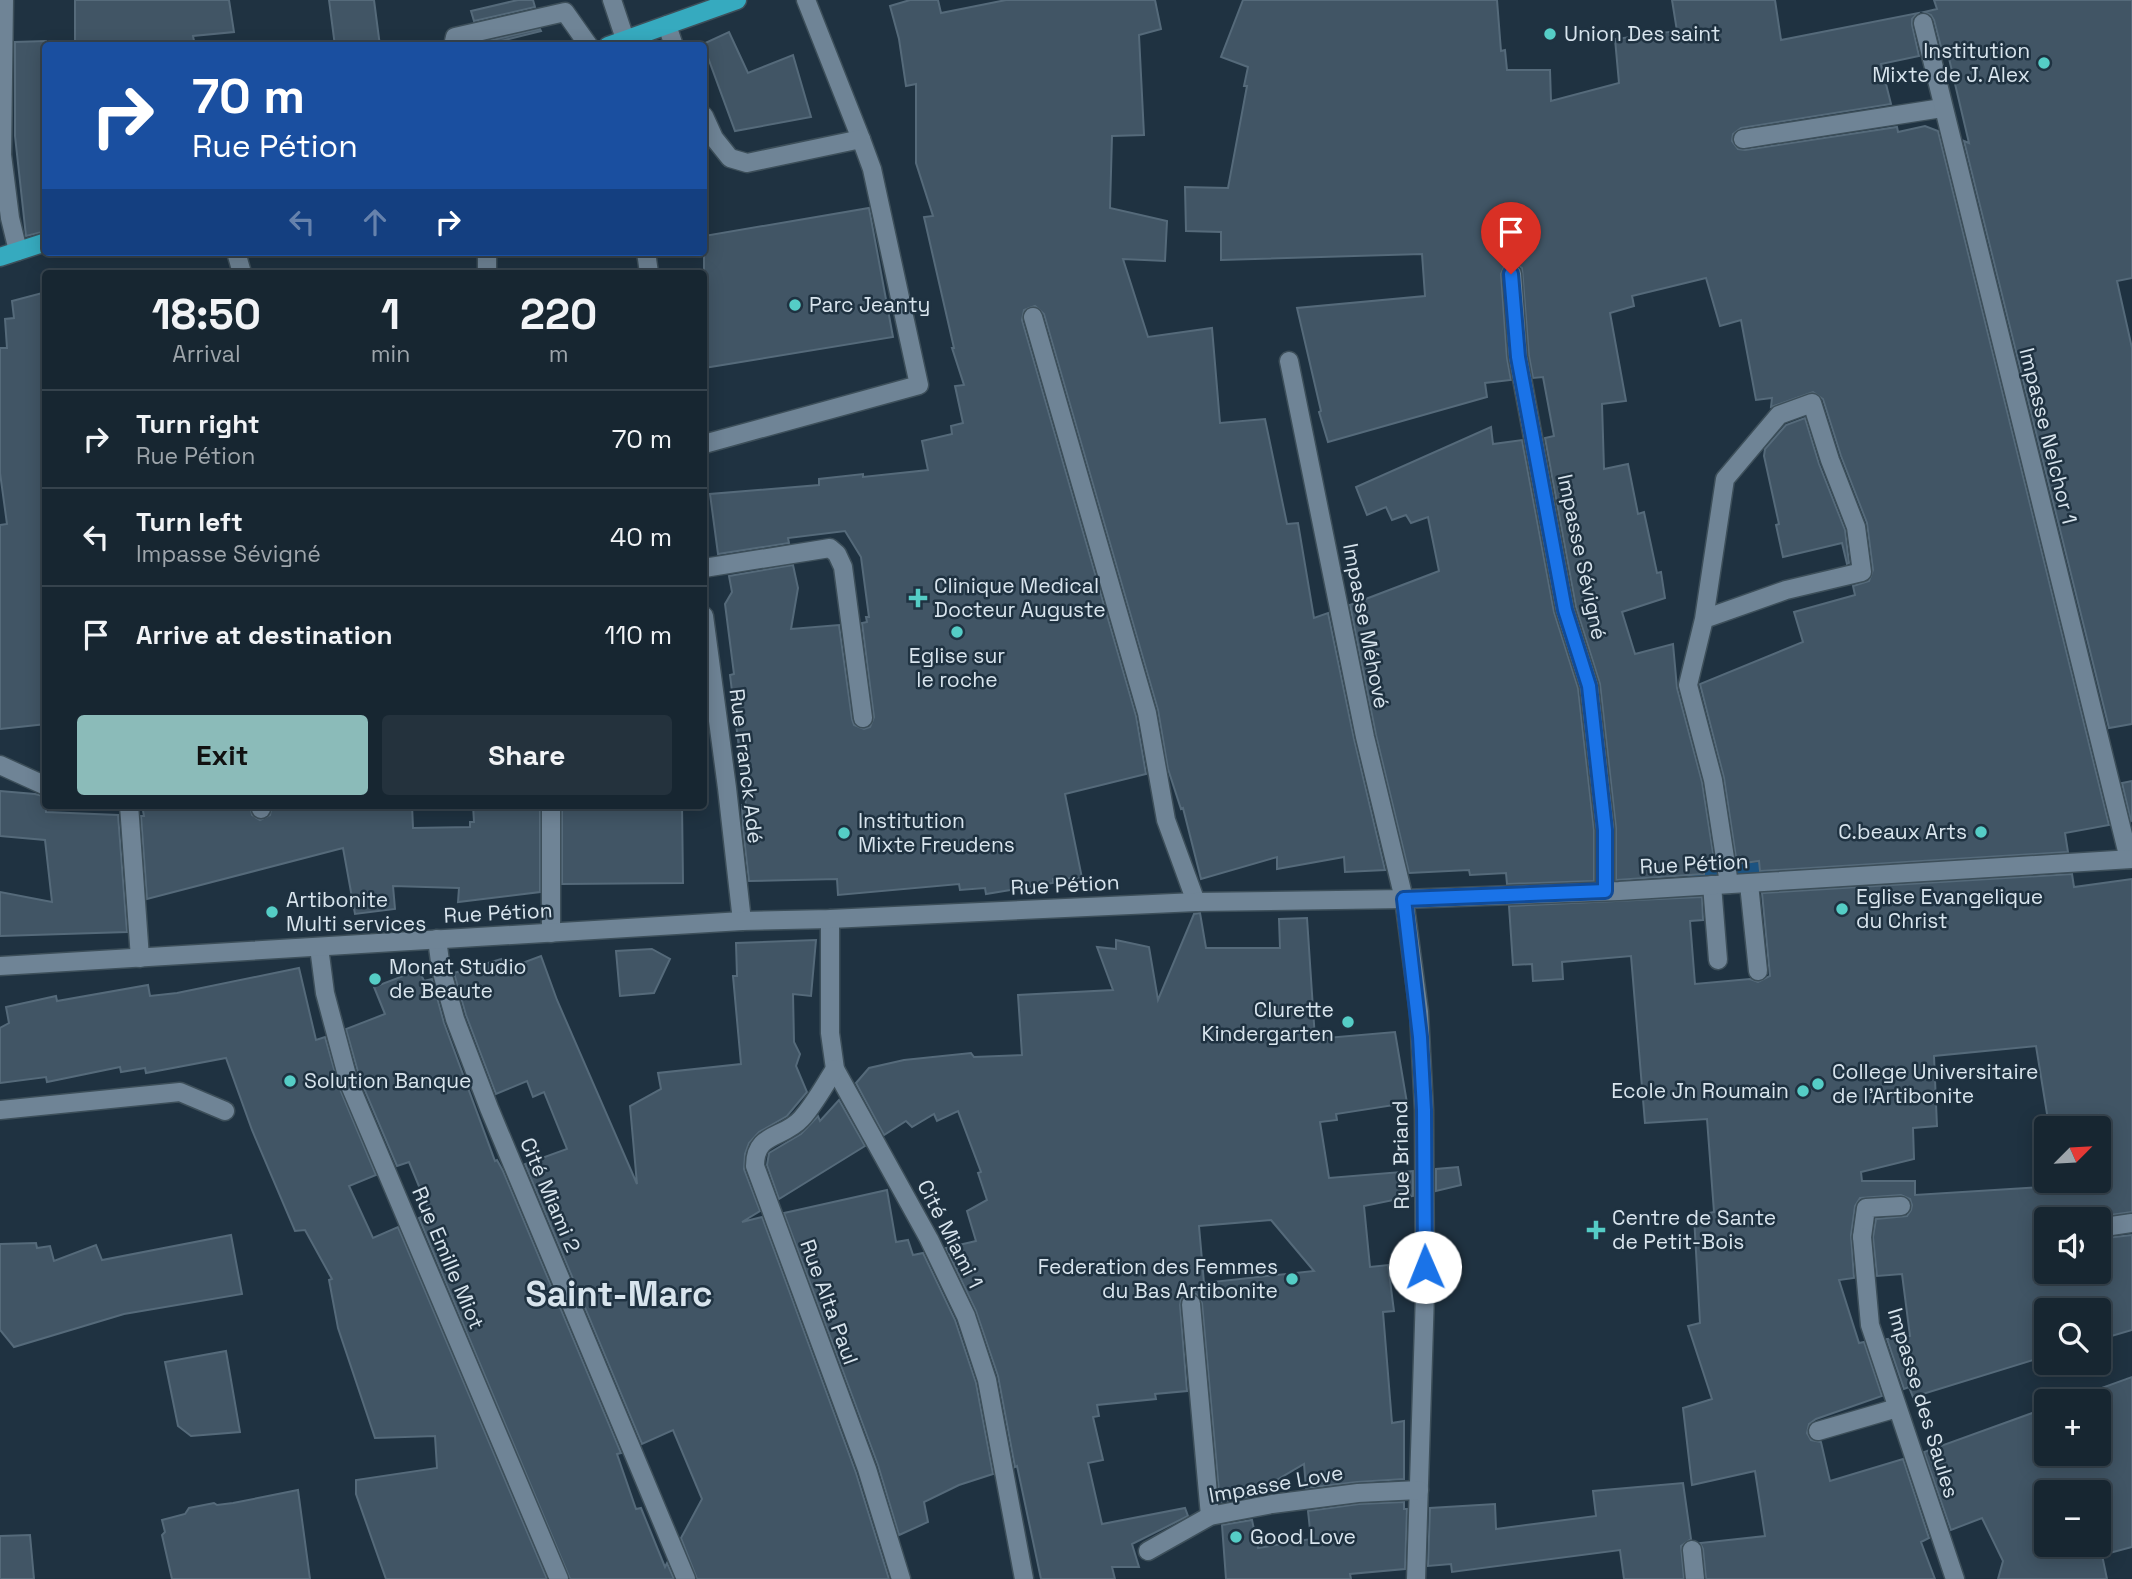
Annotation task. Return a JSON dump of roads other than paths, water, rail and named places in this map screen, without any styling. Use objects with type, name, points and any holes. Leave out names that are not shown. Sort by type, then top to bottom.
[{"type":"main road","points":[[619,42],[737,0]]},
{"type":"main road","points":[[0,257],[42,243]]},
{"type":"street","points":[[4,0],[2,155],[10,218],[18,251]]},
{"type":"street","points":[[612,0],[613,42]]},
{"type":"street","points":[[707,443],[919,385],[872,169],[806,0]]},
{"type":"street","points":[[454,42],[455,37],[565,12],[586,42]]},
{"type":"street","name":"Impasse Nelchor 1","points":[[1923,23],[2130,859]]},
{"type":"street","points":[[667,25],[673,42]]},
{"type":"street","points":[[1743,139],[1942,108]]},
{"type":"street","points":[[707,123],[714,138],[730,158],[747,163],[861,139]]},
{"type":"street","name":"Impasse Sévigné","points":[[1511,274],[1518,357],[1565,610],[1589,686],[1605,830],[1605,891]]},
{"type":"street","points":[[1033,317],[1147,713],[1166,820],[1196,902]]},
{"type":"street","name":"Impasse Méhové","points":[[1289,360],[1365,737],[1404,899]]},
{"type":"street","points":[[1704,619],[1786,590],[1863,572],[1856,527],[1812,403],[1779,415],[1725,479],[1704,619],[1688,685],[1713,780],[1724,877],[1718,960]]},
{"type":"street","points":[[707,568],[830,548],[837,554],[843,567],[850,611],[863,718]]},
{"type":"street","name":"Rue Franck Adé","points":[[707,639],[742,921]]},
{"type":"street","points":[[0,765],[42,784]]},
{"type":"street","points":[[129,809],[140,958]]},
{"type":"street","points":[[551,809],[551,933]]},
{"type":"street","name":"Rue Pétion","points":[[0,966],[742,921],[1196,902],[1404,899],[1605,891],[1724,877],[1749,884],[2130,859]]},
{"type":"street","points":[[1749,884],[1758,971]]},
{"type":"street","name":"Rue Briand","points":[[1404,899],[1419,1012],[1424,1110],[1425,1293],[1416,1579]]},
{"type":"street","name":"Cité Miami 1","points":[[830,919],[830,1033],[835,1069],[929,1239],[966,1315],[987,1380],[1024,1579]]},
{"type":"street","name":"Cité Miami 2","points":[[437,939],[441,969],[455,1020],[489,1108],[686,1579]]},
{"type":"street","name":"Rue Emille Miot","points":[[319,947],[325,993],[349,1083],[559,1579]]},
{"type":"street","name":"Rue Alta Paul","points":[[835,1069],[799,1121],[761,1144],[755,1153],[755,1166],[867,1469],[901,1579]]},
{"type":"street","points":[[0,1110],[180,1092],[225,1111]]},
{"type":"street","name":"Impasse des Saules","points":[[1901,1206],[1866,1208],[1862,1237],[1871,1325],[1955,1579]]},
{"type":"street","points":[[2111,1226],[2132,1223]]},
{"type":"street","points":[[1191,1304],[1210,1516]]},
{"type":"street","points":[[1818,1432],[1897,1408]]},
{"type":"street","name":"Impasse Love","points":[[1149,1550],[1210,1516],[1272,1504],[1358,1493],[1419,1490]]},
{"type":"street","points":[[1692,1550],[1695,1579]]},
{"type":"waterway","points":[[1691,873],[1773,866]]},
{"type":"place","name":"Union Des saint","points":[[1550,34]]},
{"type":"place","name":"Institution Mixte de J. Alex","points":[[2044,63]]},
{"type":"place","name":"Parc Jeanty","points":[[795,305]]},
{"type":"place","name":"Clinique Medical Docteur Auguste","points":[[918,598]]},
{"type":"place","name":"Eglise sur le roche","points":[[957,632]]},
{"type":"place","name":"C.beaux Arts","points":[[1981,832]]},
{"type":"place","name":"Institution Mixte Freudens","points":[[844,833]]},
{"type":"place","name":"Eglise Evangelique du Christ","points":[[1842,909]]},
{"type":"place","name":"Artibonite Multi services","points":[[272,912]]},
{"type":"place","name":"Monat Studio de Beaute","points":[[375,979]]},
{"type":"place","name":"Clurette Kindergarten","points":[[1348,1022]]},
{"type":"place","name":"Solution Banque","points":[[290,1081]]},
{"type":"place","name":"College Universitaire de l'Artibonite","points":[[1818,1084]]},
{"type":"place","name":"Ecole Jn Roumain","points":[[1803,1091]]},
{"type":"place","name":"Centre de Sante de Petit-Bois","points":[[1596,1230]]},
{"type":"place","name":"Federation des Femmes du Bas Artibonite","points":[[1292,1279]]},
{"type":"place","name":"Good Love","points":[[1236,1537]]},
{"type":"district","name":"Saint-Marc","points":[[619,1294]]}]
